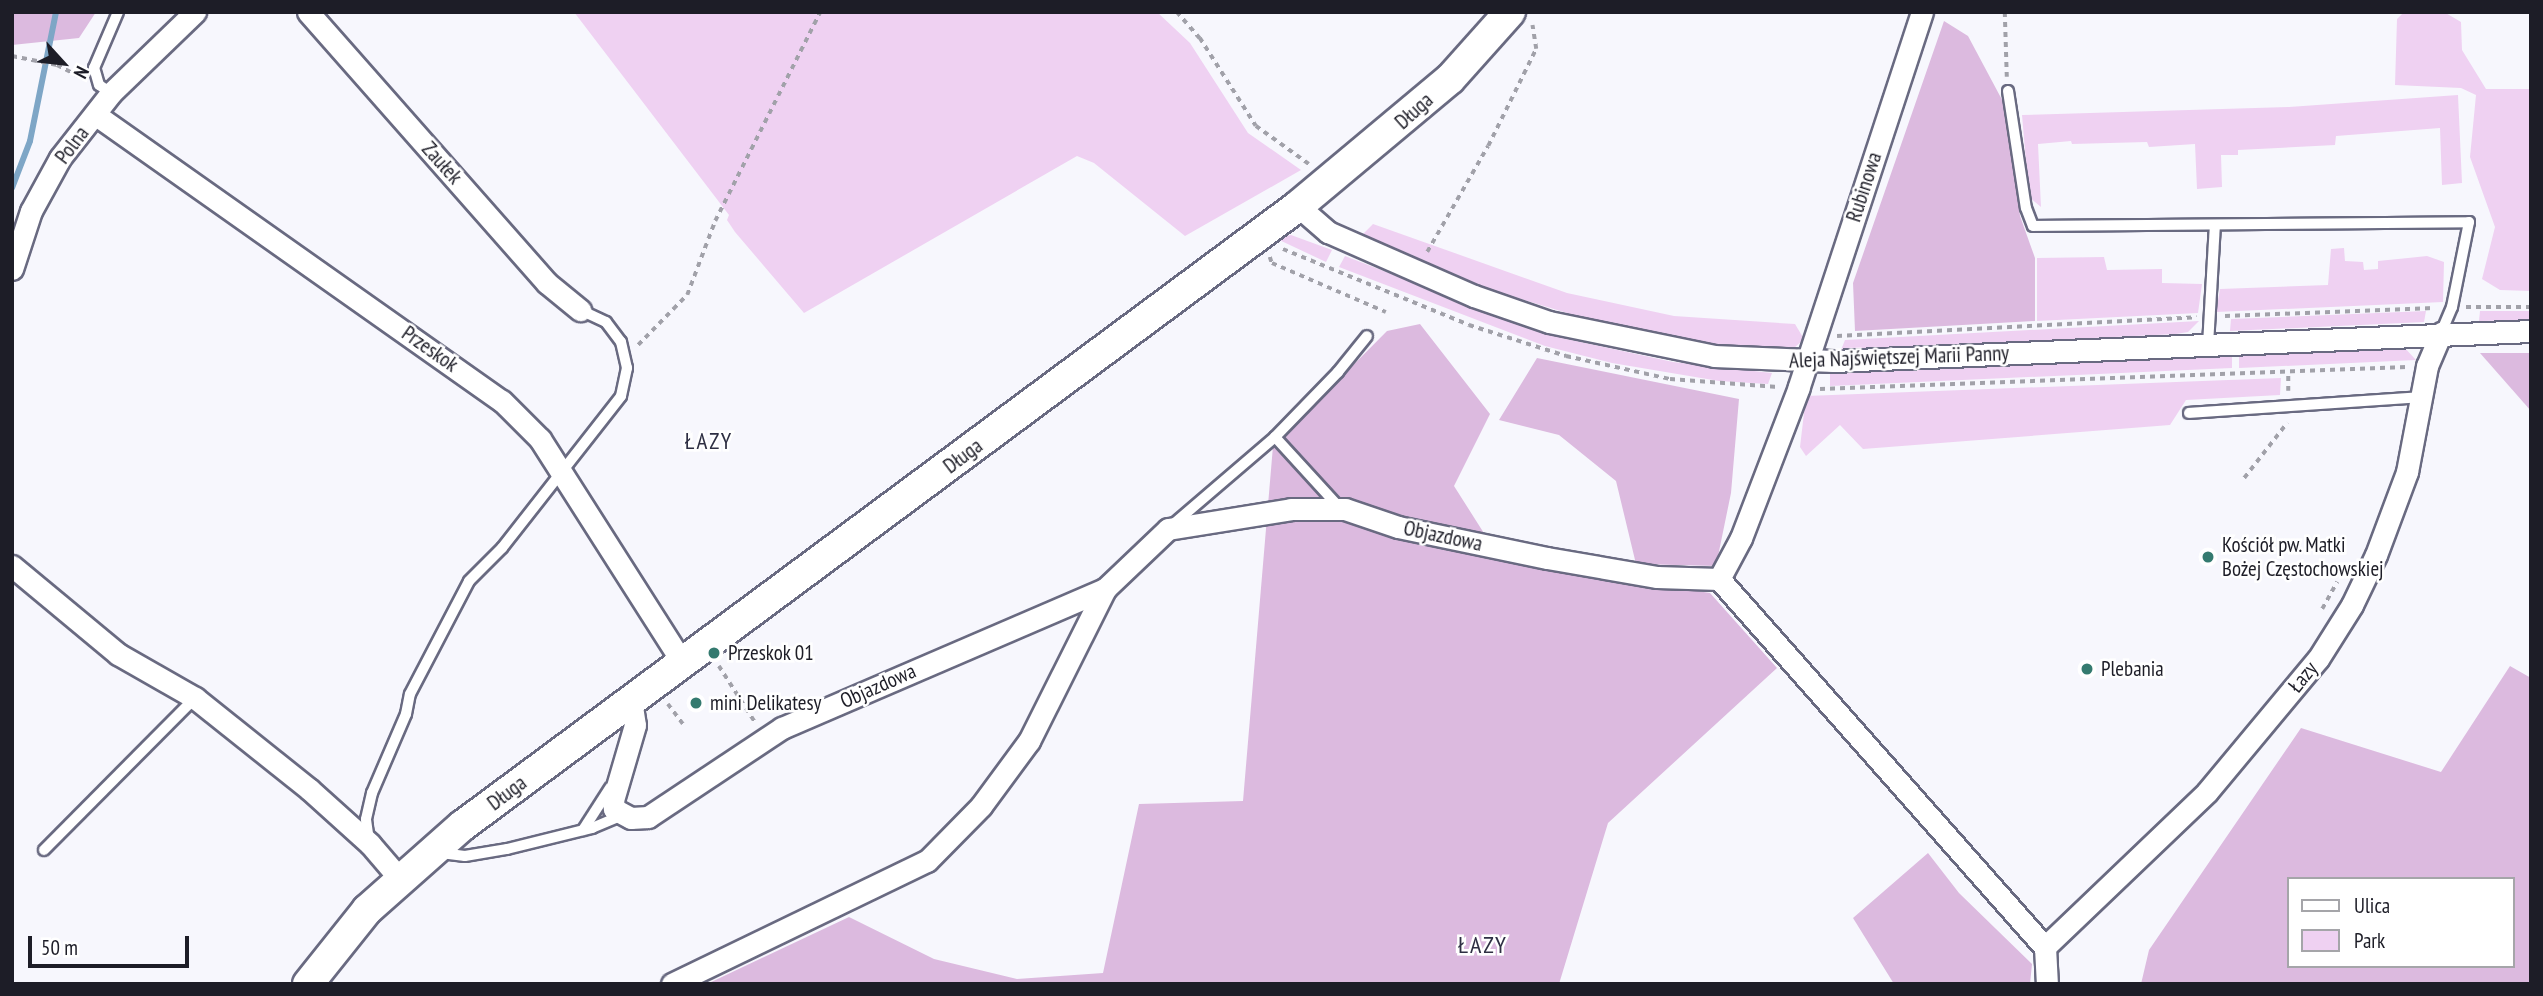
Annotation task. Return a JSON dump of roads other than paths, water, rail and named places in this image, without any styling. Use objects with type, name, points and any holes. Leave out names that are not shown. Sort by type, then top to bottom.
[{"type":"street","name":"Polna","points":[[12,269],[31,211],[60,158],[96,115],[105,89],[195,12]]},
{"type":"street","name":"Zaułek","points":[[308,12],[547,283],[580,310]]},
{"type":"street","name":"Rubinowa","points":[[1719,579],[1741,538],[1807,361],[1922,12]]},
{"type":"street","name":"Długa","points":[[308,984],[368,910],[431,852],[631,700],[1298,206],[1450,79],[1520,14]]},
{"type":"street","name":"Przeskok","points":[[96,115],[502,401],[540,439],[682,663]]},
{"type":"street","name":"Aleja Najświętszej Marii Panny","points":[[1298,206],[1328,232],[1415,272],[1549,322],[1634,342],[1714,356],[1807,361],[2531,331]]},
{"type":"street","name":"Łazy","points":[[2045,947],[2207,792],[2318,659],[2352,605],[2376,555],[2407,472],[2427,366],[2441,333]]},
{"type":"street","name":"Objazdowa","points":[[672,984],[927,860],[981,806],[1023,751],[1105,589],[1168,528],[1291,509],[1340,508],[1398,527],[1547,558],[1657,577],[1719,579]]},
{"type":"street","points":[[12,566],[118,654],[195,698],[309,789],[370,844],[400,880]]},
{"type":"street","points":[[1719,579],[2045,947],[2048,984]]},
{"type":"street","name":"Objazdowa","points":[[622,815],[648,817],[782,728],[1105,589]]},
{"type":"street","points":[[622,815],[614,809],[617,780],[635,725],[631,700]]},
{"type":"lane","points":[[105,89],[94,68],[98,51],[118,12]]},
{"type":"lane","points":[[2008,91],[2026,208],[2033,226],[2469,222],[2452,307],[2441,333]]},
{"type":"lane","points":[[2208,345],[2215,225]]},
{"type":"lane","points":[[370,844],[366,819],[372,793],[418,677],[469,581],[621,396],[627,356],[606,322],[580,310]]},
{"type":"lane","name":"Objazdowa","points":[[1168,528],[1275,437],[1338,372],[1367,336]]},
{"type":"lane","points":[[2189,413],[2421,397]]},
{"type":"lane","points":[[1275,437],[1340,508]]},
{"type":"lane","points":[[44,850],[195,698]]},
{"type":"lane","points":[[583,830],[617,780]]},
{"type":"lane","points":[[431,852],[465,856],[583,830],[622,815]]},
{"type":"waterway","points":[[12,188],[30,141],[56,12]]},
{"type":"place","name":"Kościół pw. Matki Bożej Częstochowskiej","points":[[2208,557]]},
{"type":"place","name":"Przeskok 01","points":[[714,653]]},
{"type":"place","name":"Plebania","points":[[2087,669]]},
{"type":"place","name":"mini Delikatesy","points":[[696,703]]},
{"type":"district","name":"ŁAZY","points":[[709,441]]},
{"type":"district","name":"ŁAZY","points":[[1483,945]]}]
